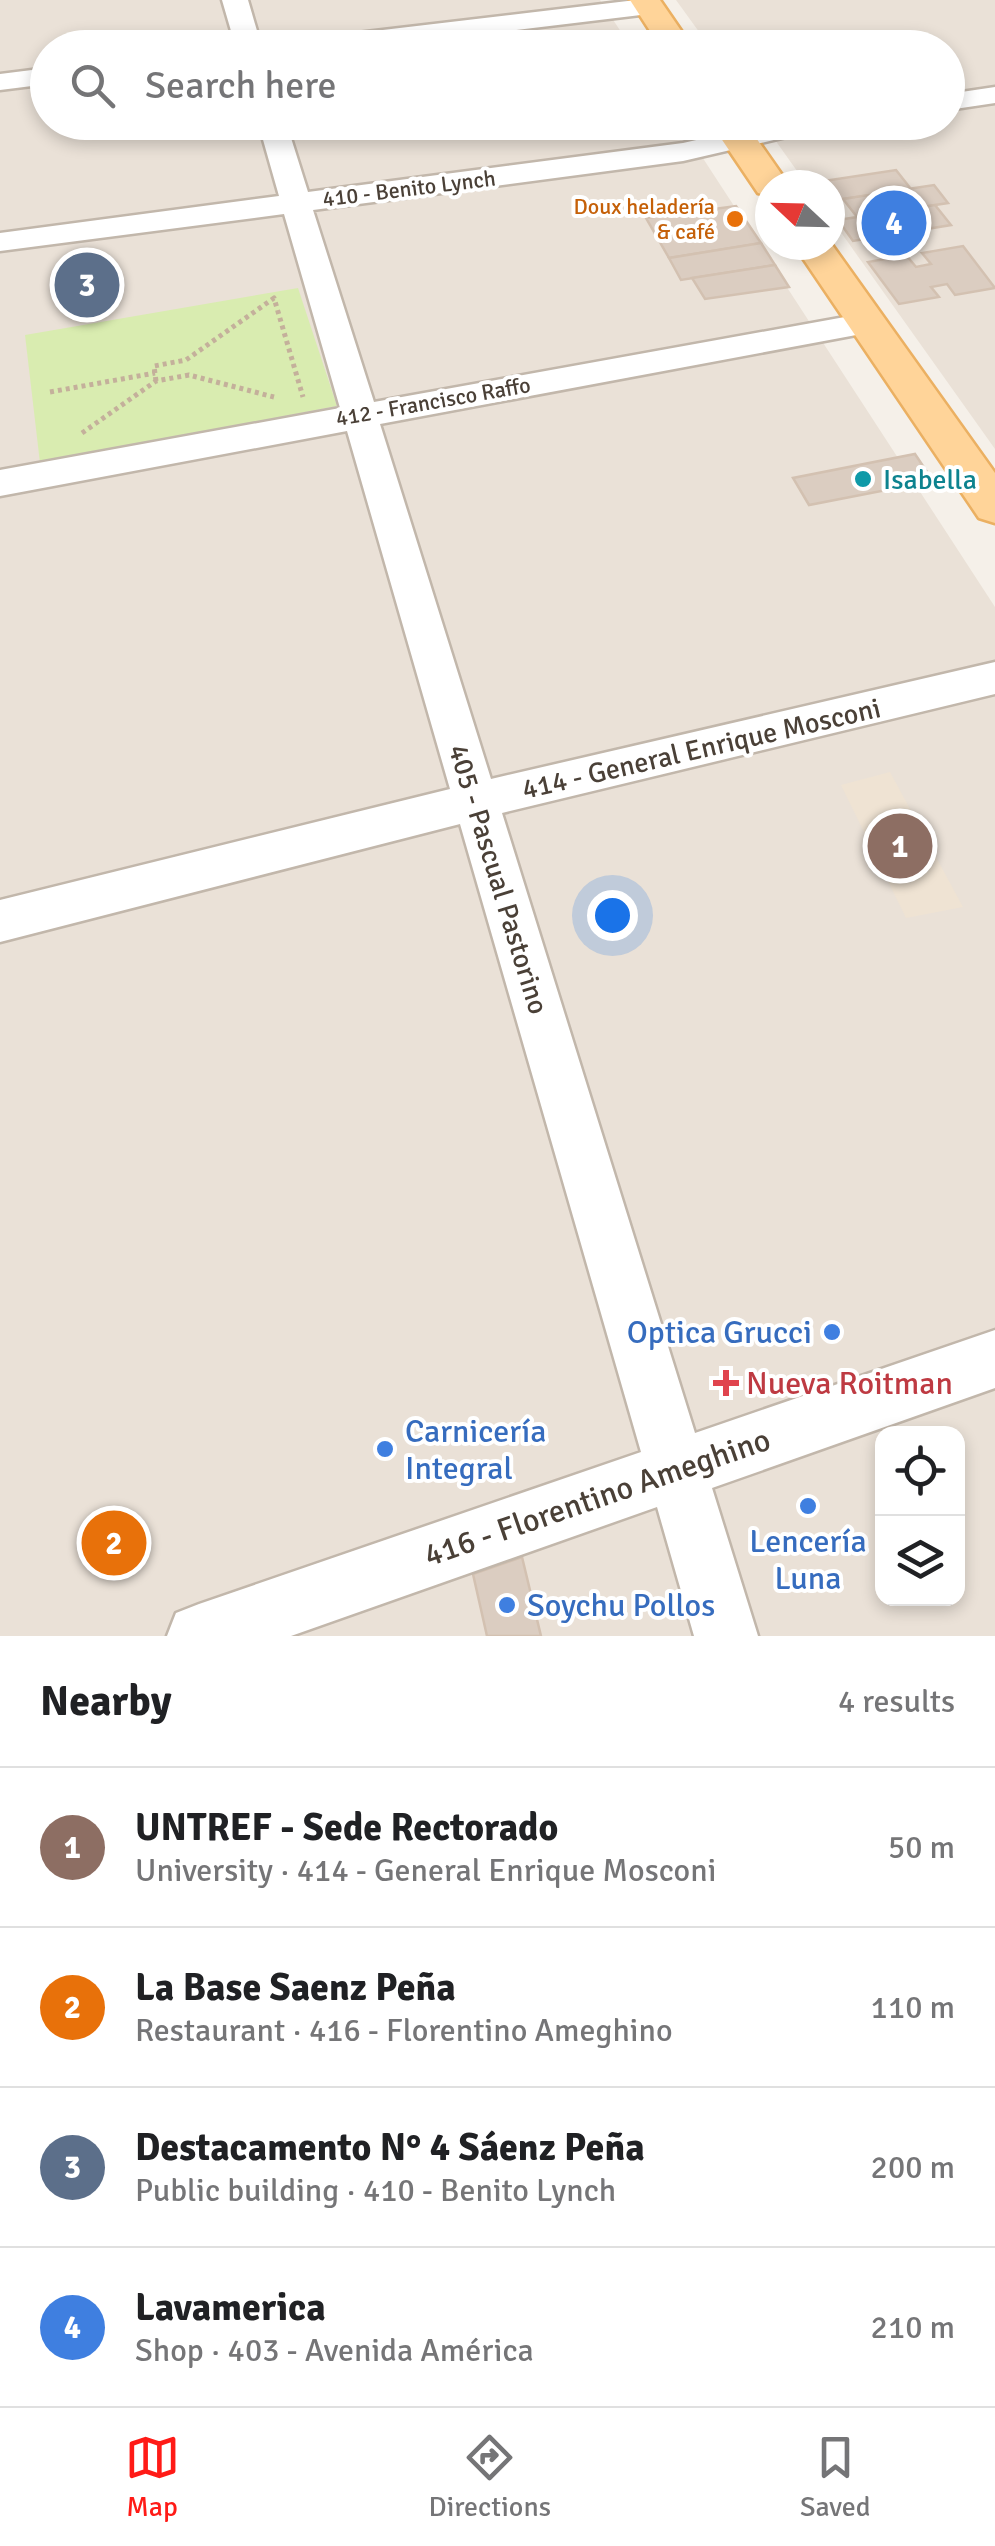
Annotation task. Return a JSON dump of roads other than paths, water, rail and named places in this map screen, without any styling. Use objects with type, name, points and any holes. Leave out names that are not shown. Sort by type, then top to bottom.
[{"type":"main road","points":[[647,3],[665,30]]},
{"type":"main road","points":[[739,140],[760,170]]},
{"type":"main road","points":[[824,260],[995,506]]},
{"type":"street","points":[[235,0],[244,30]]},
{"type":"street","points":[[438,30],[647,3]]},
{"type":"street","points":[[0,82],[30,78]]},
{"type":"street","points":[[965,99],[995,95]]},
{"type":"street","name":"405 - Pascual Pastorino","points":[[277,140],[726,1636]]},
{"type":"street","name":"410 - Benito Lynch","points":[[0,242],[683,152],[712,140]]},
{"type":"street","name":"412 - Francisco Raffo","points":[[0,483],[867,322]]},
{"type":"street","name":"414 - General Enrique Mosconi","points":[[0,921],[476,801],[995,678]]},
{"type":"street","name":"416 - Florentino Ameghino","points":[[199,1636],[995,1360]]},
{"type":"place","name":"Doux heladería & café","points":[[735,219]]},
{"type":"place","name":"Lavamerica","points":[[894,223]]},
{"type":"place","name":"Destacamento N° 4 Sáenz Peña","points":[[87,285]]},
{"type":"place","name":"Isabella","points":[[863,479]]},
{"type":"place","name":"UNTREF - Sede Rectorado","points":[[900,846]]},
{"type":"place","name":"Optica Grucci","points":[[832,1332]]},
{"type":"place","name":"Nueva Roitman","points":[[726,1383]]},
{"type":"place","name":"Carnicería Integral","points":[[385,1449]]},
{"type":"place","name":"Lencería Luna","points":[[808,1506]]},
{"type":"place","name":"La Base Saenz Peña","points":[[114,1543]]},
{"type":"place","name":"Soychu Pollos","points":[[507,1605]]}]
